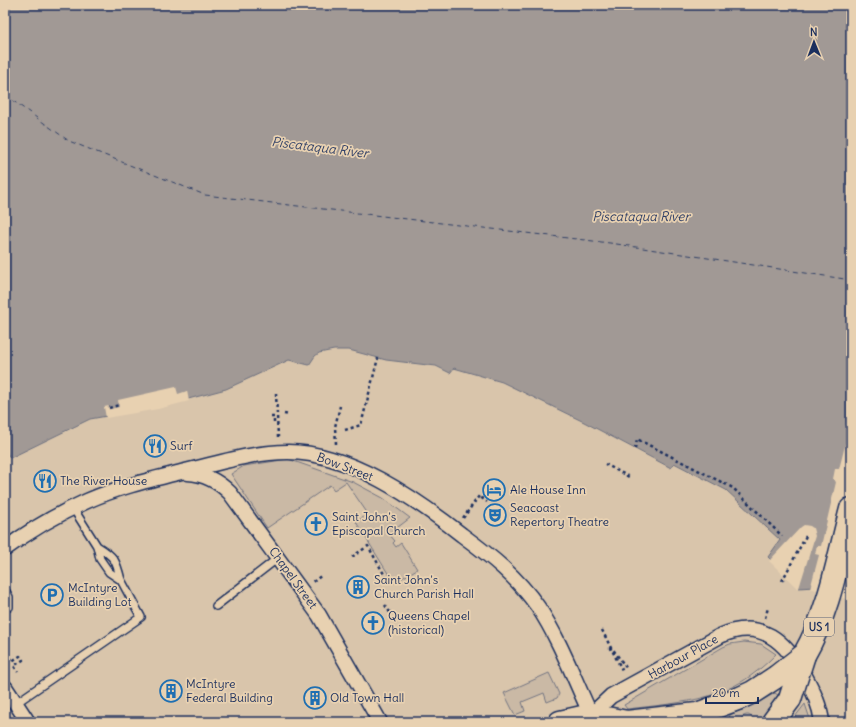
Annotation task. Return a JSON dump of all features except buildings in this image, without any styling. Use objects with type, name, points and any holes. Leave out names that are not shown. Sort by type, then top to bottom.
[{"type":"main road","name":"US 1","points":[[773,722],[790,699],[804,655],[819,626],[829,596],[851,508]]},
{"type":"main road","name":"US 1","points":[[560,722],[591,715],[628,722],[705,718],[753,692],[776,677],[804,655]]},
{"type":"street","name":"Bow Street","points":[[5,549],[21,537],[73,508],[100,496],[174,474],[272,452],[305,453],[321,456],[351,467],[402,493],[426,508],[499,563],[529,594],[548,623],[591,715]]},
{"type":"street","name":"Chapel Street","points":[[174,474],[189,472],[205,475],[225,487],[230,493],[320,614],[380,722]]},
{"type":"street","name":"Harbour Place","points":[[591,715],[611,696],[728,633],[745,629],[756,630],[769,634],[782,644],[797,661],[820,709],[822,722]]},
{"type":"street","points":[[5,687],[28,722]]},
{"type":"lane","points":[[73,508],[97,546],[100,559],[109,572],[121,580]]},
{"type":"lane","points":[[16,703],[141,617],[121,580],[118,565],[111,555],[97,546]]},
{"type":"lane","points":[[216,606],[278,558]]},
{"type":"lane","points":[[5,590],[9,597],[9,608],[5,606]]},
{"type":"path","points":[[344,430],[361,425],[378,358]]},
{"type":"path","points":[[276,393],[278,444]]},
{"type":"path","points":[[109,408],[119,405]]},
{"type":"path","points":[[336,446],[335,427],[340,406]]},
{"type":"path","points":[[284,414],[289,415]]},
{"type":"path","points":[[271,417],[274,417],[274,423],[277,425]]},
{"type":"path","points":[[635,449],[637,440],[733,488],[782,536]]},
{"type":"path","points":[[605,464],[632,478]]},
{"type":"path","points":[[466,514],[479,496],[487,502]]},
{"type":"path","points":[[782,581],[807,534]]},
{"type":"path","points":[[352,557],[368,546],[388,581]]},
{"type":"path","points":[[311,583],[322,575]]},
{"type":"path","points":[[384,605],[391,614]]},
{"type":"path","points":[[602,630],[623,672]]},
{"type":"path","points":[[611,649],[628,669]]},
{"type":"path","points":[[10,657],[12,661],[20,656],[23,660],[14,666],[18,672]]},
{"type":"shaded area","points":[[334,350],[349,350],[386,360],[436,366],[450,373],[454,368],[502,382],[584,422],[670,468],[674,463],[726,490],[780,540],[814,587],[851,599],[851,722],[5,722],[5,449],[10,458],[90,419],[158,407],[226,389],[289,359],[309,365],[319,353]]},
{"type":"shaded area","points":[[288,459],[353,482],[383,498],[410,518],[389,534],[395,541],[393,543],[396,547],[401,543],[417,569],[394,583],[356,522],[368,514],[346,482],[334,490],[330,485],[267,528],[231,474],[244,466]]},
{"type":"shaded area","points":[[744,642],[761,644],[776,654],[759,670],[725,690],[689,701],[669,704],[627,709],[624,705],[723,647],[730,644]]},
{"type":"shaded area","points":[[549,673],[559,694],[557,698],[547,702],[544,693],[522,702],[525,711],[515,715],[504,693]]},
{"type":"shaded area","points":[[775,693],[778,695],[760,722],[753,722],[752,718],[748,715],[742,717],[741,722],[731,722],[729,718],[730,715]]},
{"type":"shaded area","points":[[805,704],[811,722],[791,722]]},
{"type":"water","name":"Piscataqua River","points":[[5,5],[851,5],[851,599],[814,587],[799,588],[768,557],[780,540],[726,490],[674,463],[671,468],[584,422],[502,382],[454,368],[450,373],[436,366],[386,360],[349,350],[334,350],[319,353],[309,365],[289,360],[226,389],[158,407],[90,419],[10,458],[5,449]]},
{"type":"pier","points":[[176,387],[178,394],[187,391],[189,401],[158,409],[106,418],[104,407],[109,406],[110,409],[119,407],[118,400]]},
{"type":"pier","points":[[848,416],[851,417],[851,588],[849,600],[810,589],[819,555],[815,554],[817,546],[821,546],[836,482],[833,479],[835,469],[839,469],[849,430],[845,428]]},
{"type":"pier","points":[[804,525],[813,528],[815,536],[798,589],[769,561]]},
{"type":"ferry route","points":[[5,95],[69,141],[205,195],[610,243],[851,280]]},
{"type":"place","name":"Surf","points":[[155,446]]},
{"type":"place","name":"The River House","points":[[45,481]]},
{"type":"place","name":"Ale House Inn","points":[[494,490]]},
{"type":"place","name":"Seacoast Repertory Theatre","points":[[495,515]]},
{"type":"place","name":"Saint John's Episcopal Church","points":[[316,524]]},
{"type":"place","name":"Saint John's Church Parish Hall","points":[[358,587]]},
{"type":"place","name":"McIntyre Building Lot","points":[[52,595]]},
{"type":"place","name":"Queens Chapel (historical)","points":[[373,623]]},
{"type":"place","name":"McIntyre Federal Building","points":[[171,691]]},
{"type":"place","name":"Old Town Hall","points":[[315,698]]}]
